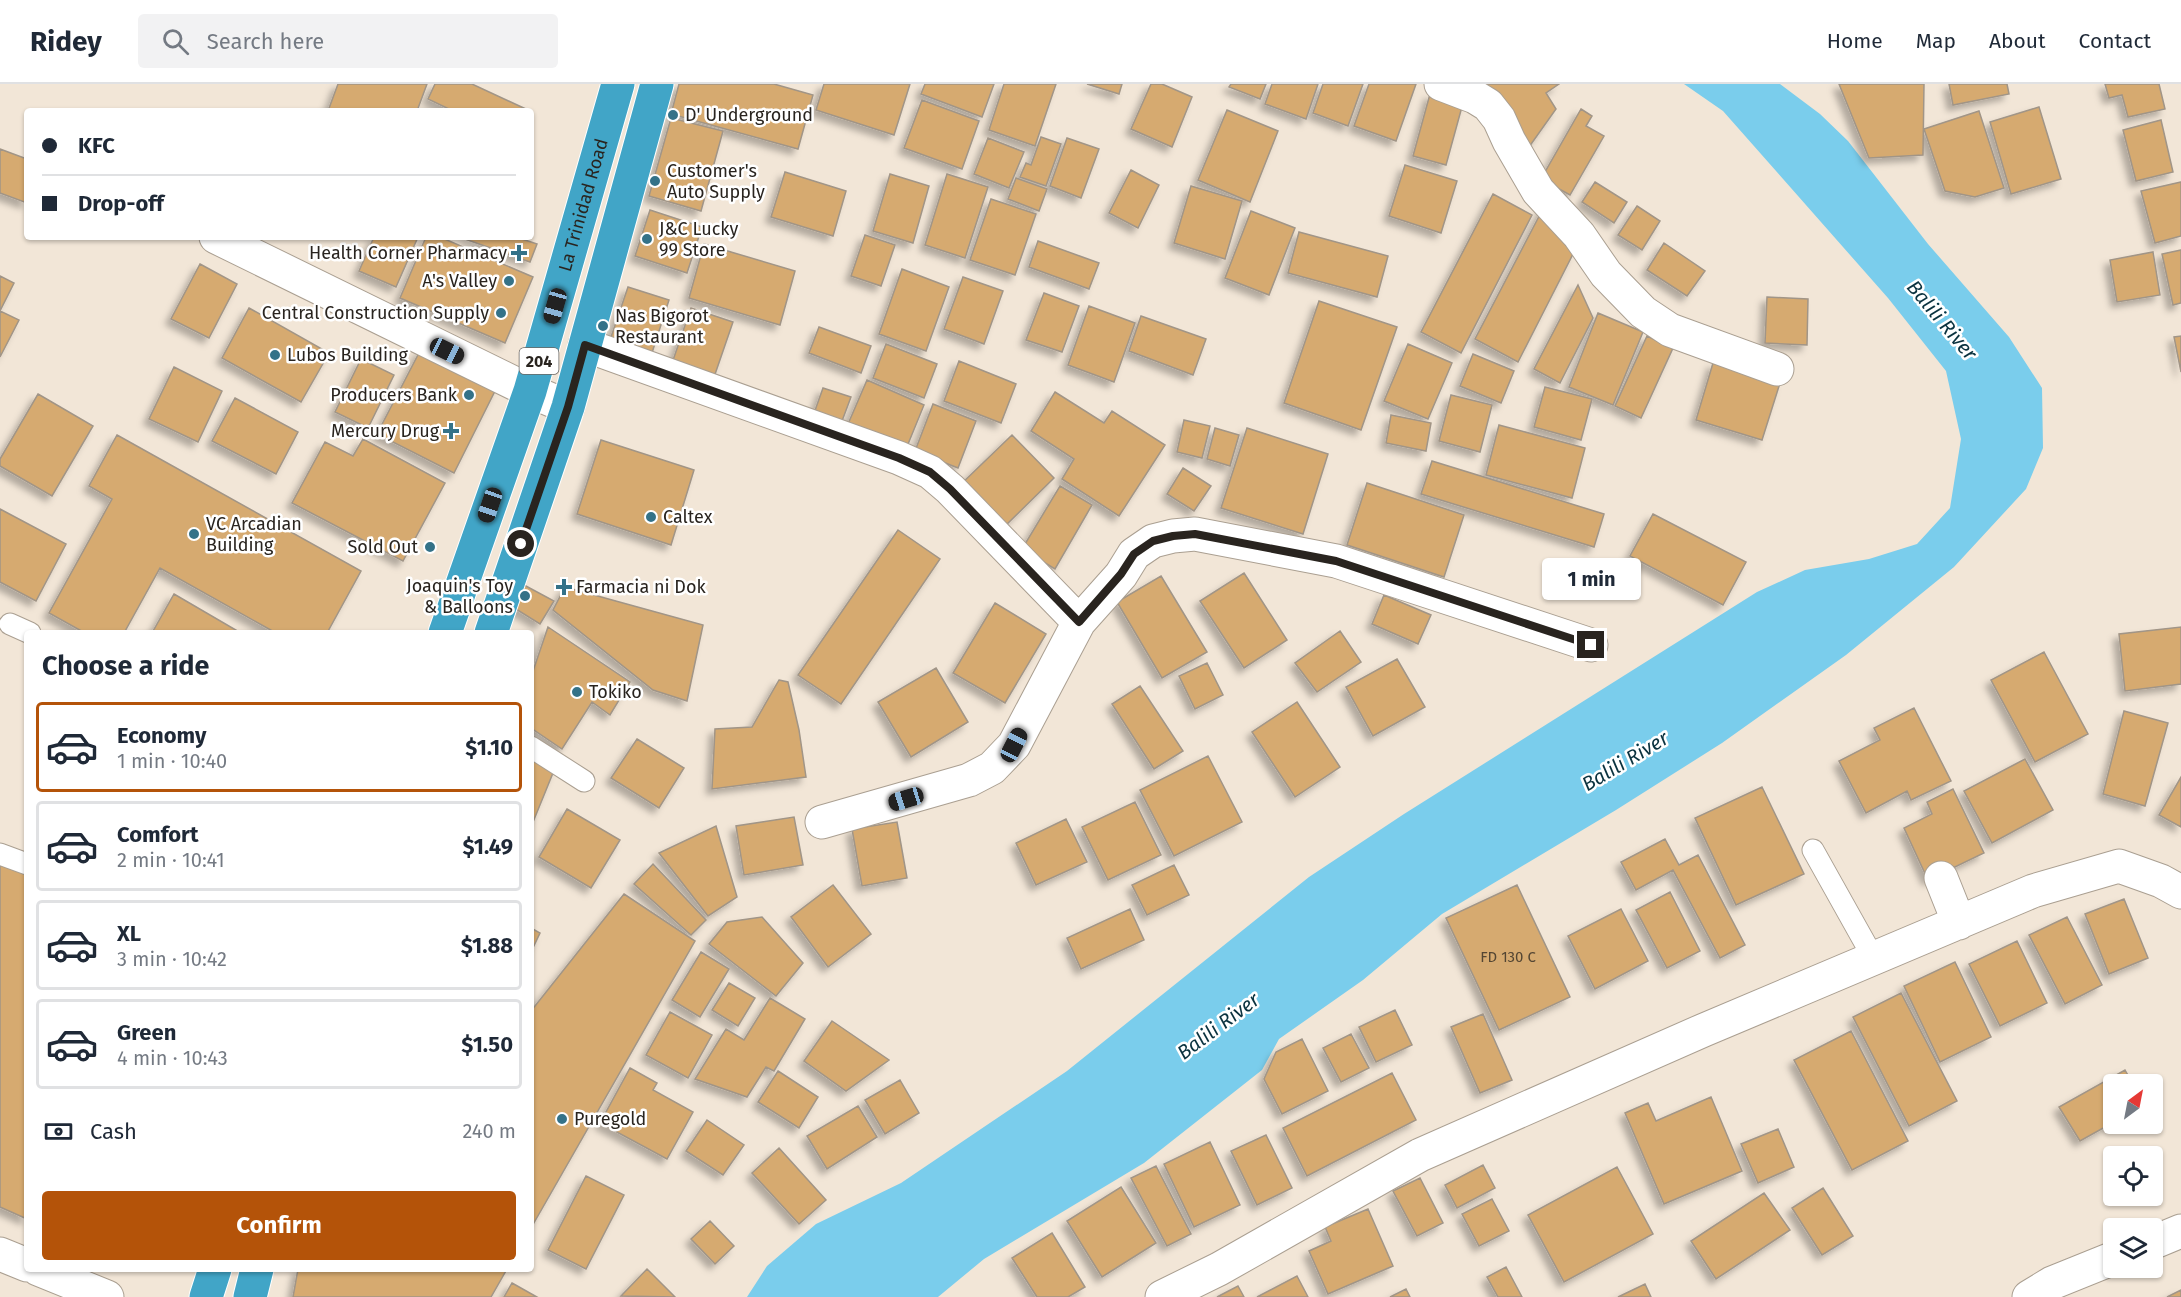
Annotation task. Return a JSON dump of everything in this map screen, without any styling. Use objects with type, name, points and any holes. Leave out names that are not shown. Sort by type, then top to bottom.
[{"type":"highway","name":"La Trinidad Road","points":[[446,630],[530,391],[618,84]]},
{"type":"highway","name":"La Trinidad Road","points":[[492,630],[568,407],[657,84]]},
{"type":"highway","points":[[490,505],[529,522]]},
{"type":"highway","points":[[206,1297],[214,1272]]},
{"type":"highway","points":[[250,1297],[256,1272]]},
{"type":"street","points":[[1441,84],[1475,97],[1488,105],[1499,119],[1538,191],[1579,235],[1606,274],[1643,312],[1671,330],[1777,369]]},
{"type":"street","points":[[222,240],[530,391],[568,407]]},
{"type":"street","points":[[585,345],[899,458],[930,472],[950,489],[1079,622]]},
{"type":"street","points":[[822,822],[969,780],[992,768],[1014,745],[1079,622],[1121,574],[1134,554],[1153,541],[1173,536],[1195,534],[1336,561],[1591,645]]},
{"type":"street","points":[[1162,1297],[1219,1269],[1420,1155],[1704,1030],[2034,891],[2119,866],[2161,881],[2181,892]]},
{"type":"street","points":[[1941,879],[1959,923]]},
{"type":"street","points":[[2163,1238],[2181,1231]]},
{"type":"street","points":[[0,1254],[24,1264]]},
{"type":"street","points":[[2029,1297],[2052,1283],[2103,1262]]},
{"type":"street","points":[[45,1272],[107,1297]]},
{"type":"lane","points":[[10,624],[24,630]]},
{"type":"lane","points":[[534,749],[584,781]]},
{"type":"lane","points":[[1813,850],[1874,959]]},
{"type":"lane","points":[[0,854],[24,863]]},
{"type":"water","name":"Balili River","points":[[1684,84],[1780,84],[1820,114],[1848,141],[1928,244],[2009,337],[2042,388],[2043,448],[2026,489],[1954,567],[1846,655],[1722,743],[1616,810],[1442,914],[1363,980],[1279,1039],[1262,1070],[1144,1163],[984,1259],[938,1297],[747,1297],[767,1266],[816,1224],[901,1183],[1067,1071],[1309,877],[1404,814],[1757,592],[1805,570],[1869,559],[1917,544],[1950,508],[1961,439],[1946,371],[1888,298],[1723,111]]},
{"type":"building","points":[[338,84],[427,84],[418,108],[329,108]]},
{"type":"building","points":[[435,84],[472,84],[524,108],[447,108],[428,99]]},
{"type":"building","points":[[679,84],[774,84],[813,95],[798,149],[671,114]]},
{"type":"building","points":[[824,84],[910,84],[894,135],[816,110]]},
{"type":"building","points":[[925,84],[994,84],[982,117],[921,94]]},
{"type":"building","points":[[1004,84],[1056,84],[1035,146],[989,130]]},
{"type":"building","points":[[1087,84],[1122,84],[1119,94]]},
{"type":"building","points":[[1151,84],[1162,84],[1192,97],[1172,147],[1131,129]]},
{"type":"building","points":[[1231,84],[1266,84],[1260,99],[1229,87]]},
{"type":"building","points":[[1272,84],[1318,84],[1306,119],[1265,104]]},
{"type":"building","points":[[1323,84],[1363,84],[1348,126],[1313,113]]},
{"type":"building","points":[[1369,84],[1416,84],[1396,141],[1354,126]]},
{"type":"building","points":[[1473,84],[1559,84],[1546,93],[1556,109],[1529,147]]},
{"type":"building","points":[[1839,84],[1924,84],[1923,155],[1869,158]]},
{"type":"building","points":[[1949,84],[2007,84],[2009,94],[1953,105]]},
{"type":"building","points":[[2105,84],[2159,84],[2165,109],[2128,117],[2122,95],[2109,98]]},
{"type":"building","points":[[1430,94],[1463,103],[1446,165],[1413,156]]},
{"type":"building","points":[[922,100],[979,121],[962,169],[904,148]]},
{"type":"building","points":[[2039,107],[2061,179],[2011,194],[1990,122]]},
{"type":"building","points":[[1581,109],[1592,116],[1586,126],[1604,136],[1570,195],[1541,179]]},
{"type":"building","points":[[1227,110],[1278,131],[1250,202],[1198,180]]},
{"type":"building","points":[[1979,111],[2004,188],[1975,197],[1945,191],[1924,129]]},
{"type":"building","points":[[671,118],[723,131],[701,211],[649,196]]},
{"type":"building","points":[[2161,120],[2173,172],[2136,181],[2123,130]]},
{"type":"building","points":[[1041,137],[1061,144],[1046,186],[1020,177],[1026,163],[1031,165]]},
{"type":"building","points":[[988,138],[1024,152],[1009,188],[974,174]]},
{"type":"building","points":[[1067,138],[1099,149],[1081,198],[1050,186]]},
{"type":"building","points":[[0,149],[24,158],[24,202],[0,193]]},
{"type":"building","points":[[1405,165],[1457,181],[1441,233],[1389,216]]},
{"type":"building","points":[[1131,170],[1159,185],[1138,228],[1109,213]]},
{"type":"building","points":[[785,172],[846,191],[833,236],[771,217]]},
{"type":"building","points":[[890,174],[929,186],[913,243],[873,231]]},
{"type":"building","points":[[947,174],[988,187],[965,258],[925,245]]},
{"type":"building","points":[[1016,178],[1047,189],[1039,211],[1008,199]]},
{"type":"building","points":[[1595,182],[1627,202],[1614,223],[1582,202]]},
{"type":"building","points":[[2181,182],[2181,236],[2155,243],[2141,191]]},
{"type":"building","points":[[1191,186],[1242,201],[1225,259],[1174,243]]},
{"type":"building","points":[[1493,194],[1532,215],[1461,353],[1421,332]]},
{"type":"building","points":[[991,199],[1036,214],[1015,275],[970,260]]},
{"type":"building","points":[[1546,203],[1573,254],[1518,362],[1475,339]]},
{"type":"building","points":[[1637,206],[1660,221],[1642,250],[1618,235]]},
{"type":"building","points":[[650,210],[702,227],[687,273],[635,256]]},
{"type":"building","points":[[1251,211],[1295,228],[1269,295],[1225,278]]},
{"type":"building","points":[[1299,232],[1388,256],[1377,297],[1288,273]]},
{"type":"building","points":[[865,235],[895,245],[881,286],[851,276]]},
{"type":"building","points":[[373,240],[417,240],[396,287],[359,271]]},
{"type":"building","points":[[425,240],[447,240],[533,277],[505,343],[400,298]]},
{"type":"building","name":"Health Corner Pharmacy","points":[[468,240],[525,240],[537,244],[530,262]]},
{"type":"building","points":[[1038,241],[1099,263],[1089,289],[1029,267]]},
{"type":"building","points":[[1664,243],[1705,271],[1687,296],[1647,270]]},
{"type":"building","points":[[704,244],[795,271],[780,325],[689,298]]},
{"type":"building","points":[[2181,250],[2181,303],[2173,305],[2162,254]]},
{"type":"building","points":[[2153,252],[2160,295],[2117,302],[2110,260]]},
{"type":"building","points":[[200,264],[237,284],[209,338],[171,319]]},
{"type":"building","points":[[902,269],[949,287],[926,351],[879,334]]},
{"type":"building","points":[[0,276],[14,283],[0,311]]},
{"type":"building","points":[[963,277],[1003,291],[984,344],[944,329]]},
{"type":"building","points":[[1578,285],[1593,318],[1560,383],[1534,369]]},
{"type":"building","points":[[628,287],[669,300],[650,359],[608,346]]},
{"type":"building","points":[[1044,293],[1079,306],[1062,352],[1026,340]]},
{"type":"building","points":[[1767,297],[1808,299],[1807,345],[1765,343]]},
{"type":"building","points":[[1319,301],[1397,327],[1361,430],[1284,403]]},
{"type":"building","points":[[1089,306],[1135,323],[1114,382],[1068,365]]},
{"type":"building","name":"Lubos Building","points":[[249,308],[329,353],[301,402],[222,358]]},
{"type":"building","points":[[691,308],[733,322],[712,383],[670,369]]},
{"type":"building","points":[[0,311],[19,320],[0,357]]},
{"type":"building","points":[[1598,313],[1643,332],[1613,405],[1569,387]]},
{"type":"building","points":[[1141,316],[1206,339],[1193,375],[1129,351]]},
{"type":"building","points":[[819,327],[871,346],[861,373],[809,353]]},
{"type":"building","points":[[1647,336],[1673,348],[1641,418],[1615,406]]},
{"type":"building","points":[[2181,336],[2181,372],[2174,337]]},
{"type":"building","points":[[886,344],[937,364],[924,398],[873,378]]},
{"type":"building","points":[[1408,344],[1452,363],[1428,419],[1384,401]]},
{"type":"building","points":[[421,349],[497,387],[454,473],[377,434]]},
{"type":"building","points":[[1473,354],[1514,371],[1501,403],[1460,386]]},
{"type":"building","points":[[361,359],[394,375],[368,428],[335,412]]},
{"type":"building","points":[[959,361],[1016,384],[1001,423],[944,401]]},
{"type":"building","points":[[1713,363],[1780,383],[1762,440],[1696,420]]},
{"type":"building","points":[[174,367],[222,391],[198,442],[149,419]]},
{"type":"building","points":[[867,380],[924,405],[906,449],[848,424]]},
{"type":"building","points":[[1545,387],[1592,399],[1581,440],[1534,427]]},
{"type":"building","points":[[823,388],[851,397],[839,429],[812,419]]},
{"type":"building","points":[[1055,392],[1104,423],[1112,411],[1165,445],[1119,516],[1062,479],[1074,459],[1031,431]]},
{"type":"building","points":[[38,394],[93,426],[52,496],[0,466],[0,459]]},
{"type":"building","points":[[1451,395],[1492,405],[1480,452],[1439,441]]},
{"type":"building","points":[[235,398],[298,432],[276,474],[212,441]]},
{"type":"building","points":[[933,404],[976,421],[958,468],[915,451]]},
{"type":"building","points":[[1391,415],[1431,423],[1426,451],[1386,443]]},
{"type":"building","points":[[1184,420],[1210,426],[1202,458],[1177,452]]},
{"type":"building","points":[[1499,425],[1585,448],[1572,498],[1486,475]]},
{"type":"building","points":[[1215,428],[1239,435],[1230,466],[1207,459]]},
{"type":"building","points":[[1247,428],[1328,454],[1303,534],[1221,508]]},
{"type":"building","name":"VC Arcadian Building","points":[[117,435],[361,571],[329,630],[271,630],[160,568],[126,630],[80,630],[49,613],[112,499],[89,486]]},
{"type":"building","points":[[1012,435],[1054,478],[1000,531],[958,487]]},
{"type":"building","points":[[363,439],[445,483],[403,561],[292,503],[325,442],[353,456]]},
{"type":"building","points":[[601,440],[694,470],[671,545],[577,514]]},
{"type":"building","points":[[1432,461],[1604,514],[1594,547],[1421,494]]},
{"type":"building","points":[[1183,468],[1211,486],[1194,511],[1167,494]]},
{"type":"building","points":[[1367,483],[1464,515],[1444,577],[1347,545]]},
{"type":"building","points":[[1060,486],[1092,505],[1055,569],[1022,549]]},
{"type":"building","points":[[0,509],[66,544],[36,601],[0,582]]},
{"type":"building","points":[[1653,514],[1746,562],[1723,605],[1630,556]]},
{"type":"building","points":[[898,530],[940,559],[841,704],[798,675]]},
{"type":"building","points":[[1244,573],[1287,640],[1244,668],[1200,601]]},
{"type":"building","points":[[1161,576],[1207,652],[1162,678],[1117,602]]},
{"type":"building","points":[[524,585],[554,601],[540,624],[511,606]]},
{"type":"building","points":[[565,587],[703,625],[687,701],[653,690],[553,610]]},
{"type":"building","points":[[174,594],[236,630],[154,630]]},
{"type":"building","points":[[1384,595],[1431,615],[1418,644],[1372,624]]},
{"type":"building","points":[[995,603],[1046,634],[1005,703],[953,673]]},
{"type":"building","name":"Tokiko","points":[[548,627],[630,682],[610,715],[592,702],[562,749],[534,730],[534,668]]},
{"type":"building","points":[[2181,627],[2181,684],[2125,691],[2119,634]]},
{"type":"building","points":[[1340,631],[1361,662],[1317,692],[1295,663]]},
{"type":"building","points":[[2044,652],[2088,734],[2035,762],[1991,680]]},
{"type":"building","points":[[1397,659],[1425,707],[1373,736],[1346,687]]},
{"type":"building","points":[[1207,663],[1223,695],[1195,709],[1179,676]]},
{"type":"building","points":[[936,668],[968,722],[911,757],[878,702]]},
{"type":"building","points":[[779,680],[788,682],[799,730],[806,777],[712,789],[715,729],[752,727]]},
{"type":"building","points":[[1140,686],[1183,751],[1154,769],[1112,704]]},
{"type":"building","points":[[1297,702],[1340,767],[1295,797],[1252,732]]},
{"type":"building","points":[[1914,708],[1951,781],[1911,800],[1907,791],[1866,813],[1839,761],[1880,740],[1874,728]]},
{"type":"building","points":[[2124,711],[2168,723],[2145,806],[2103,794]]},
{"type":"building","points":[[637,739],[684,768],[659,808],[611,778]]},
{"type":"building","points":[[534,755],[555,768],[534,820]]},
{"type":"building","points":[[1208,756],[1242,822],[1174,856],[1140,790]]},
{"type":"building","points":[[2025,759],[2053,810],[1992,843],[1964,791]]},
{"type":"building","points":[[2181,777],[2181,827],[2159,815]]},
{"type":"building","points":[[1762,787],[1804,874],[1736,905],[1695,818]]},
{"type":"building","points":[[1953,789],[1984,853],[1928,880],[1904,828],[1932,814],[1927,802]]},
{"type":"building","points":[[1135,802],[1161,855],[1108,880],[1082,827]]},
{"type":"building","points":[[567,809],[620,840],[591,888],[539,857]]},
{"type":"building","points":[[794,817],[803,865],[744,875],[736,826]]},
{"type":"building","points":[[1066,819],[1087,862],[1036,885],[1016,843]]},
{"type":"building","points":[[897,822],[907,878],[862,886],[852,829]]},
{"type":"building","points":[[716,826],[737,897],[708,916],[659,853]]},
{"type":"building","points":[[1665,839],[1679,865],[1698,855],[1745,945],[1720,958],[1673,870],[1636,890],[1621,862]]},
{"type":"building","points":[[0,863],[24,874],[24,1218],[0,1207]]},
{"type":"building","points":[[653,864],[706,920],[691,935],[634,884]]},
{"type":"building","points":[[1174,865],[1189,895],[1147,915],[1132,885]]},
{"type":"building","points":[[833,885],[871,934],[828,967],[791,917]]},
{"type":"building","points":[[1517,885],[1570,997],[1499,1030],[1446,918]]},
{"type":"building","points":[[1670,892],[1700,951],[1667,968],[1636,910]]},
{"type":"building","name":"Puregold","points":[[624,894],[695,941],[534,1223],[534,1007]]},
{"type":"building","points":[[2124,899],[2148,958],[2109,974],[2085,914]]},
{"type":"building","points":[[1130,909],[1144,940],[1081,969],[1067,938]]},
{"type":"building","points":[[1621,909],[1648,961],[1595,989],[1568,936]]},
{"type":"building","points":[[762,917],[803,963],[776,996],[709,944],[727,922]]},
{"type":"building","points":[[2067,917],[2102,985],[2065,1004],[2029,935]]},
{"type":"building","points":[[534,930],[540,933],[534,946]]},
{"type":"building","points":[[2017,941],[2047,1003],[2000,1026],[1969,964]]},
{"type":"building","points":[[701,952],[729,969],[700,1017],[672,1000]]},
{"type":"building","points":[[1955,962],[1991,1037],[1940,1062],[1904,986]]},
{"type":"building","points":[[729,983],[755,998],[738,1026],[712,1010]]},
{"type":"building","points":[[1901,993],[1957,1101],[1909,1126],[1853,1017]]},
{"type":"building","points":[[770,998],[805,1019],[774,1071],[766,1067],[747,1097],[695,1079],[726,1029],[744,1040]]},
{"type":"building","points":[[1395,1010],[1412,1045],[1376,1062],[1359,1027]]},
{"type":"building","points":[[670,1012],[712,1035],[688,1078],[646,1055]]},
{"type":"building","points":[[1483,1014],[1512,1080],[1480,1093],[1451,1027]]},
{"type":"building","points":[[832,1021],[889,1060],[846,1091],[804,1061]]},
{"type":"building","points":[[1851,1031],[1908,1141],[1852,1170],[1794,1060]]},
{"type":"building","points":[[1351,1034],[1369,1068],[1341,1082],[1323,1048]]},
{"type":"building","points":[[1302,1039],[1328,1091],[1282,1114],[1264,1079],[1276,1052]]},
{"type":"building","points":[[630,1068],[657,1083],[653,1090],[693,1112],[667,1159],[600,1123]]},
{"type":"building","points":[[778,1071],[818,1097],[799,1128],[758,1102]]},
{"type":"building","points":[[1392,1073],[1416,1120],[1307,1176],[1283,1128]]},
{"type":"building","points":[[900,1080],[919,1113],[885,1134],[865,1100]]},
{"type":"building","points":[[2103,1082],[2103,1128],[2080,1141],[2059,1107]]},
{"type":"building","points":[[1711,1097],[1742,1171],[1664,1204],[1625,1113],[1648,1103],[1656,1121]]},
{"type":"building","points":[[858,1106],[877,1137],[827,1169],[807,1136]]},
{"type":"building","points":[[707,1120],[744,1145],[723,1175],[686,1151]]},
{"type":"building","points":[[1778,1129],[1794,1167],[1758,1183],[1741,1144]]},
{"type":"building","points":[[1266,1135],[1292,1188],[1257,1205],[1231,1151]]},
{"type":"building","points":[[1210,1142],[1240,1205],[1194,1227],[1164,1164]]},
{"type":"building","points":[[779,1148],[826,1200],[799,1224],[752,1173]]},
{"type":"building","points":[[1483,1165],[1495,1188],[1457,1208],[1445,1185]]},
{"type":"building","points":[[1156,1166],[1191,1234],[1167,1246],[1131,1178]]},
{"type":"building","points":[[1617,1167],[1653,1234],[1564,1282],[1528,1215]]},
{"type":"building","points":[[586,1176],[624,1195],[586,1269],[548,1250]]},
{"type":"building","points":[[1420,1178],[1443,1223],[1417,1236],[1393,1191]]},
{"type":"building","points":[[1121,1187],[1156,1243],[1102,1277],[1067,1221]]},
{"type":"building","points":[[1823,1188],[1853,1236],[1822,1255],[1792,1208]]},
{"type":"building","points":[[1764,1193],[1790,1230],[1716,1279],[1691,1241]]},
{"type":"building","points":[[1492,1199],[1509,1231],[1479,1246],[1462,1214]]},
{"type":"building","points":[[1368,1209],[1393,1266],[1328,1294],[1309,1251],[1331,1241],[1325,1227]]},
{"type":"building","points":[[710,1221],[734,1246],[715,1264],[691,1239]]},
{"type":"building","points":[[1052,1233],[1085,1287],[1068,1297],[1037,1297],[1012,1258]]},
{"type":"building","points":[[1506,1267],[1522,1297],[1498,1297],[1487,1277]]},
{"type":"building","points":[[647,1269],[675,1297],[621,1296]]},
{"type":"building","points":[[297,1272],[505,1272],[491,1297],[293,1297]]},
{"type":"building","points":[[1297,1276],[1308,1297],[1257,1297]]},
{"type":"building","points":[[512,1283],[537,1297],[504,1297]]},
{"type":"building","points":[[1645,1284],[1651,1297],[1618,1297]]},
{"type":"building","points":[[1238,1286],[1244,1297],[1217,1297]]},
{"type":"building","points":[[1406,1289],[1410,1297],[1390,1297]]},
{"type":"building","points":[[2181,1290],[2181,1297],[2167,1297]]},
{"type":"place","name":"D' Underground","points":[[673,115]]},
{"type":"place","name":"Customer's Auto Supply","points":[[655,181]]},
{"type":"place","name":"J&C Lucky 99 Store","points":[[647,239]]},
{"type":"place","name":"Health Corner Pharmacy","points":[[519,253]]},
{"type":"place","name":"A's Valley","points":[[509,281]]},
{"type":"place","name":"Central Construction Supply","points":[[501,313]]},
{"type":"place","name":"Nas Bigorot Restaurant","points":[[603,326]]},
{"type":"place","name":"Lubos Building","points":[[275,355]]},
{"type":"place","name":"Producers Bank","points":[[469,395]]},
{"type":"place","name":"Mercury Drug","points":[[451,431]]},
{"type":"place","name":"Caltex","points":[[651,517]]},
{"type":"place","name":"VC Arcadian Building","points":[[194,534]]},
{"type":"place","name":"Sold Out","points":[[430,547]]},
{"type":"place","name":"Farmacia ni Dok","points":[[564,587]]},
{"type":"place","name":"Joaquin's Toy & Balloons","points":[[525,596]]},
{"type":"place","name":"Tokiko","points":[[577,692]]},
{"type":"place","name":"Puregold","points":[[562,1119]]},
{"type":"route","points":[[521,544],[568,407],[585,345],[899,458],[930,472],[950,489],[1079,622],[1121,574],[1134,554],[1153,541],[1195,534],[1336,561],[1591,645]]}]
